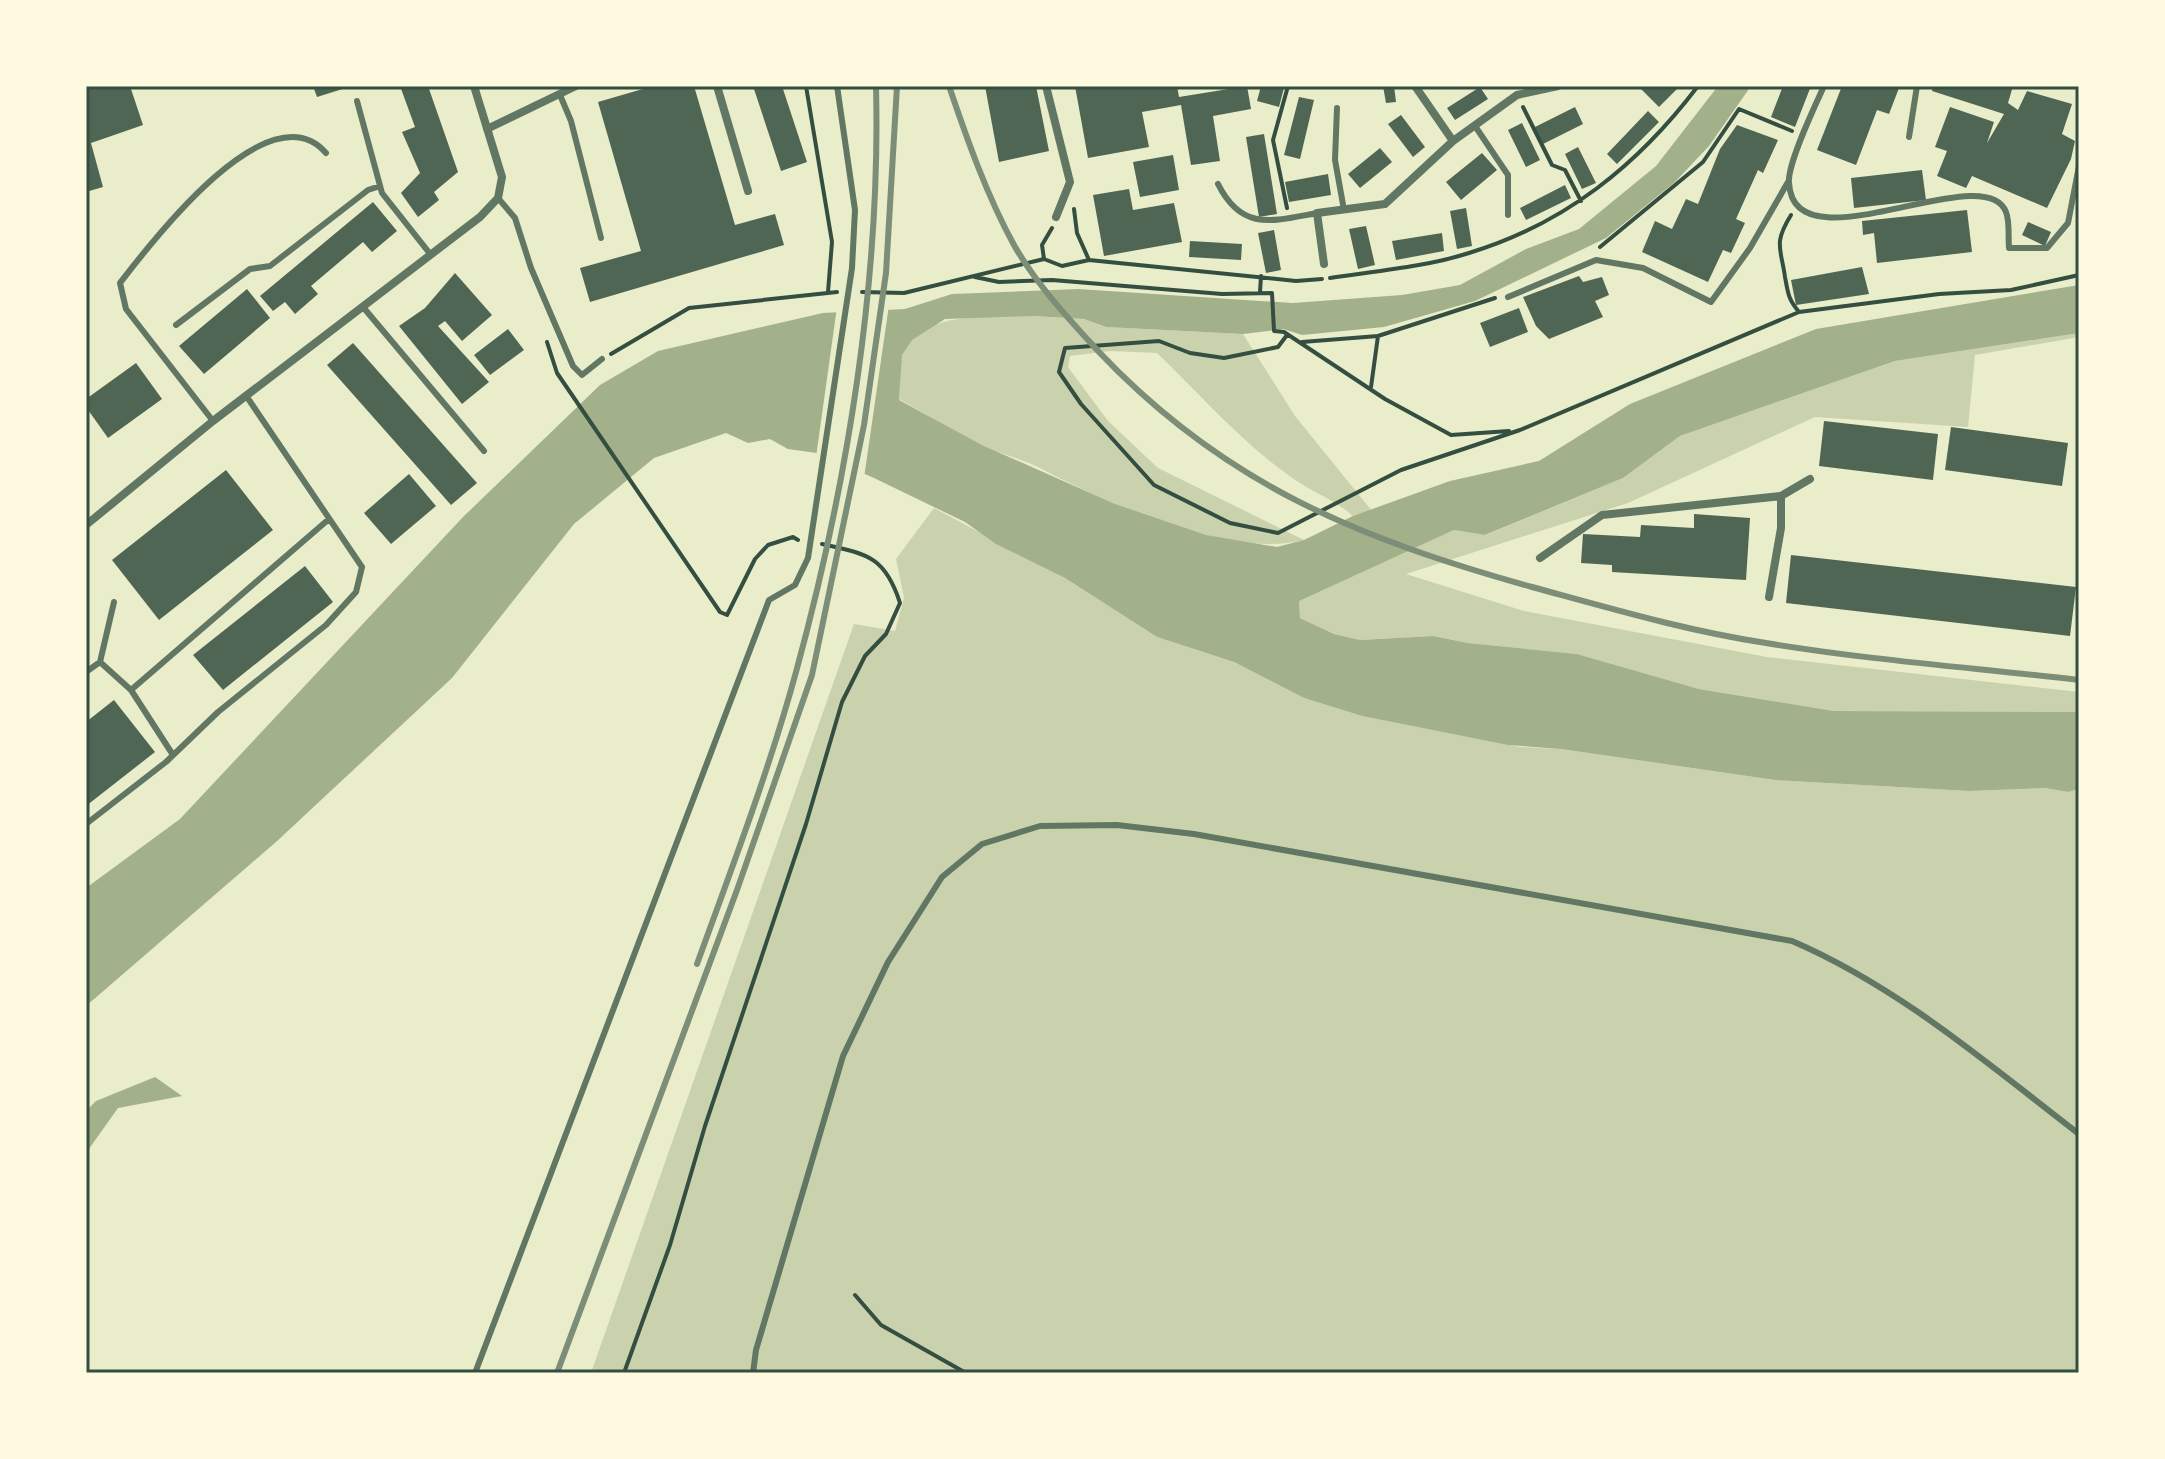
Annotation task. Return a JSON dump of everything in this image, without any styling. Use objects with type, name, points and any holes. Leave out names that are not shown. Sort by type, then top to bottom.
[{"type":"street","points":[[86,525],[213,421],[431,255],[498,198],[502,177],[474,86]]},
{"type":"street","points":[[487,129],[576,86]]},
{"type":"street","points":[[717,86],[748,191]]},
{"type":"street","points":[[1046,86],[1070,182],[1056,217]]},
{"type":"street","points":[[1415,86],[1453,141]]},
{"type":"street","points":[[1324,264],[1317,213],[1385,204],[1453,141],[1517,95],[1558,86]]},
{"type":"street","points":[[1540,558],[1602,515],[1781,496],[1810,479]]},
{"type":"street","points":[[1769,597],[1781,528],[1781,496]]},
{"type":"lane","points":[[475,1373],[769,600],[795,585],[808,558],[852,268],[855,210],[837,86]]},
{"type":"lane","points":[[1508,297],[1596,260],[1643,268],[1711,302],[1750,248],[1788,182],[1824,86]]},
{"type":"lane","points":[[1909,137],[1917,86]]},
{"type":"lane","points":[[560,95],[571,121],[601,238]]},
{"type":"lane","points":[[357,101],[380,186],[431,255]]},
{"type":"lane","points":[[1337,108],[1335,160],[1344,210]]},
{"type":"lane","points":[[1475,126],[1508,175],[1508,215]]},
{"type":"lane","points":[[213,421],[126,309],[120,283],[163,227],[224,166],[274,141],[293,138],[319,145],[326,153]]},
{"type":"lane","points":[[1788,182],[1797,206],[1812,215],[1851,217],[1973,194],[1998,202],[2006,210],[2009,248],[2047,248],[2068,223],[2079,166]]},
{"type":"lane","points":[[1218,184],[1226,200],[1250,218],[1267,222],[1317,213]]},
{"type":"lane","points":[[176,325],[250,269],[270,266],[368,190],[380,186]]},
{"type":"lane","points":[[498,198],[515,218],[531,268],[573,366],[582,375],[602,359]]},
{"type":"lane","points":[[2068,223],[2079,221]]},
{"type":"lane","points":[[363,307],[484,451]]},
{"type":"lane","points":[[86,824],[173,755],[218,712],[326,625],[356,592],[362,567],[247,397]]},
{"type":"lane","points":[[131,690],[329,519]]},
{"type":"lane","points":[[86,672],[100,662],[114,602]]},
{"type":"lane","points":[[100,662],[131,690],[173,755]]},
{"type":"lane","points":[[753,1373],[756,1350],[843,1056],[888,962],[942,877],[982,844],[1040,826],[1117,825],[1194,834],[1792,941],[1840,961],[1925,1016],[2079,1134]]},
{"type":"path","points":[[806,86],[832,242],[828,292]]},
{"type":"path","points":[[1288,86],[1273,140],[1289,218]]},
{"type":"path","points":[[1517,95],[1552,165],[1565,170],[1581,201]]},
{"type":"path","points":[[1595,250],[1609,242],[1703,162],[1739,109],[1804,135]]},
{"type":"path","points":[[1063,200],[1075,210],[1077,233],[1089,260]]},
{"type":"path","points":[[1797,206],[1781,230],[1778,256],[1785,274],[1787,297],[1799,312]]},
{"type":"path","points":[[1044,259],[1042,245],[1056,217]]},
{"type":"path","points":[[858,292],[904,293],[1044,259],[1062,266],[1089,260],[1261,276],[1260,292]]},
{"type":"path","points":[[1287,335],[1278,347],[1224,358],[1190,353],[1159,341],[1065,348],[1059,372],[1081,404],[1154,485],[1230,523],[1278,533],[1401,470],[1520,430],[1799,312],[1939,294],[2011,290],[2079,275]]},
{"type":"path","points":[[973,276],[999,282],[1052,280],[1222,294],[1272,293],[1274,331],[1299,342],[1385,399],[1451,435],[1520,430]]},
{"type":"path","points":[[602,359],[660,328],[689,308],[843,292]]},
{"type":"path","points":[[1299,342],[1378,336],[1497,297]]},
{"type":"path","points":[[1371,387],[1378,336]]},
{"type":"path","points":[[554,367],[714,601],[727,615],[755,559],[768,545],[793,537],[804,542]]},
{"type":"path","points":[[624,1373],[670,1245],[705,1126],[806,824],[842,702],[865,656],[886,634],[900,603],[886,569],[876,560],[819,543]]},
{"type":"path","points":[[855,1295],[881,1325],[966,1373]]},
{"type":"shaded area","points":[[1718,86],[1751,86],[1709,146],[1675,182],[1606,238],[1475,301],[1384,327],[1302,335],[1283,329],[1243,334],[1106,327],[1084,319],[1033,316],[945,319],[912,340],[902,355],[899,400],[982,445],[1115,504],[1206,535],[1277,547],[1304,540],[1353,516],[1450,481],[1539,461],[1630,404],[1816,329],[2079,285],[2079,333],[1895,361],[1680,436],[1623,478],[1485,535],[1454,530],[1299,601],[1300,618],[1334,634],[1360,640],[1433,636],[1468,643],[1577,654],[1699,689],[1834,711],[2079,712],[2079,789],[2068,792],[2045,788],[1969,791],[1775,780],[1561,749],[1508,745],[1362,716],[1304,698],[1234,662],[1157,637],[1065,578],[996,544],[965,522],[874,478],[817,453],[788,449],[770,439],[748,443],[726,433],[654,458],[574,524],[452,678],[276,842],[86,1006],[86,888],[180,819],[463,517],[600,385],[658,351],[823,313],[905,309],[952,294],[1078,289],[1293,303],[1402,295],[1460,285],[1526,249],[1579,229],[1656,166]]},
{"type":"shaded area","points":[[1033,316],[1084,319],[1106,327],[1243,334],[1295,416],[1372,511],[1353,516],[1280,469],[1243,438],[1157,353],[1110,351],[1070,356],[1068,367],[1108,421],[1158,468],[1304,540],[1273,544],[1240,542],[1170,525],[1101,498],[1035,465],[995,451],[899,399],[902,355],[910,340],[923,330],[959,319]]},
{"type":"shaded area","points":[[2079,333],[2079,337],[1975,355],[1968,427],[1815,417],[1628,503],[1406,574],[1524,611],[1767,657],[2079,692],[2079,712],[1834,711],[1699,689],[1577,654],[1468,643],[1433,636],[1360,640],[1334,634],[1300,618],[1299,600],[1454,530],[1486,535],[1623,478],[1680,436],[1895,361]]},
{"type":"shaded area","points":[[934,508],[1065,578],[1157,637],[1234,662],[1304,698],[1362,716],[1520,747],[1561,749],[1775,780],[1969,791],[2045,788],[2068,792],[2079,789],[2079,1373],[591,1373],[854,624],[895,631],[904,598],[896,559]]},
{"type":"shaded area","points":[[155,1077],[182,1096],[118,1108],[86,1153],[86,1111],[96,1101]]},
{"type":"pier","points":[[889,305],[864,478],[816,457],[837,307]]},
{"type":"building","points":[[86,86],[130,86],[143,125],[91,143],[103,187],[86,192]]},
{"type":"building","points":[[313,86],[349,86],[349,87],[317,97]]},
{"type":"building","points":[[400,86],[428,86],[458,172],[434,192],[439,200],[418,217],[401,193],[420,173],[402,132],[415,127]]},
{"type":"building","points":[[653,86],[694,86],[735,225],[775,214],[784,245],[590,302],[580,268],[641,251],[598,102]]},
{"type":"building","points":[[782,86],[807,162],[781,171],[754,89]]},
{"type":"building","points":[[985,86],[1036,86],[1049,151],[999,162]]},
{"type":"building","points":[[1075,86],[1177,86],[1179,97],[1247,86],[1251,109],[1213,116],[1220,161],[1191,165],[1181,105],[1142,112],[1149,147],[1088,158]]},
{"type":"building","points":[[1261,86],[1284,88],[1279,107],[1257,101]]},
{"type":"building","points":[[1383,86],[1394,86],[1396,102],[1386,103]]},
{"type":"building","points":[[1638,86],[1680,86],[1659,107]]},
{"type":"building","points":[[1783,86],[1811,86],[1795,127],[1771,117]]},
{"type":"building","points":[[1842,86],[1899,88],[1889,114],[1877,110],[1856,165],[1817,150]]},
{"type":"building","points":[[1933,86],[2013,86],[2008,103],[2018,110],[2027,91],[2072,104],[2062,134],[2075,141],[2071,159],[2047,208],[1972,176],[1966,188],[1937,176],[1947,151],[1935,147],[1950,107],[1994,122],[1987,143],[2004,114],[1932,91]]},
{"type":"building","points":[[1480,87],[1488,99],[1455,120],[1447,108]]},
{"type":"building","points":[[1299,97],[1314,100],[1300,159],[1284,155]]},
{"type":"building","points":[[1575,107],[1583,124],[1543,144],[1535,127]]},
{"type":"building","points":[[1648,111],[1659,122],[1617,164],[1607,154]]},
{"type":"building","points":[[1401,115],[1425,147],[1413,157],[1388,124]]},
{"type":"building","points":[[1522,123],[1540,160],[1526,167],[1508,130]]},
{"type":"building","points":[[1737,125],[1778,140],[1763,173],[1758,170],[1736,219],[1745,223],[1731,253],[1723,250],[1708,282],[1642,252],[1655,221],[1672,229],[1686,199],[1698,204],[1720,149]]},
{"type":"building","points":[[1264,134],[1277,214],[1259,217],[1246,137]]},
{"type":"building","points":[[1578,147],[1596,183],[1582,189],[1565,154]]},
{"type":"building","points":[[1380,148],[1392,162],[1360,188],[1348,174]]},
{"type":"building","points":[[1482,153],[1497,170],[1461,200],[1446,182]]},
{"type":"building","points":[[1173,155],[1179,190],[1140,197],[1133,162]]},
{"type":"building","points":[[1922,170],[1926,200],[1854,208],[1851,178]]},
{"type":"building","points":[[1328,174],[1331,195],[1289,202],[1285,182]]},
{"type":"building","points":[[1565,185],[1571,198],[1526,220],[1520,208]]},
{"type":"building","points":[[1129,189],[1133,210],[1174,203],[1182,242],[1104,256],[1093,195]]},
{"type":"building","points":[[373,202],[397,231],[372,252],[363,242],[311,286],[318,294],[295,314],[285,302],[273,311],[260,296]]},
{"type":"building","points":[[1466,208],[1472,246],[1457,249],[1450,211]]},
{"type":"building","points":[[1967,210],[1972,252],[1877,263],[1874,233],[1863,235],[1862,221]]},
{"type":"building","points":[[2028,222],[2051,232],[2045,246],[2022,235]]},
{"type":"building","points":[[1366,226],[1375,265],[1358,269],[1349,229]]},
{"type":"building","points":[[1274,230],[1281,270],[1266,273],[1258,233]]},
{"type":"building","points":[[1442,233],[1444,251],[1396,260],[1392,241]]},
{"type":"building","points":[[1190,241],[1242,244],[1241,260],[1189,257]]},
{"type":"building","points":[[1862,267],[1869,294],[1796,305],[1791,280]]},
{"type":"building","points":[[455,273],[492,315],[462,341],[445,321],[438,326],[489,382],[462,404],[399,326],[425,308]]},
{"type":"building","points":[[1579,276],[1583,282],[1602,277],[1609,295],[1595,301],[1603,317],[1549,339],[1536,326],[1523,297]]},
{"type":"building","points":[[247,289],[270,318],[204,374],[179,346]]},
{"type":"building","points":[[1519,308],[1528,332],[1490,347],[1480,323]]},
{"type":"building","points":[[508,329],[524,350],[490,375],[474,355]]},
{"type":"building","points":[[353,343],[477,483],[451,505],[327,365]]},
{"type":"building","points":[[136,363],[162,399],[108,438],[86,407],[86,399]]},
{"type":"building","points":[[1824,421],[1938,434],[1933,480],[1819,466]]},
{"type":"building","points":[[1951,427],[2068,443],[2062,486],[1945,470]]},
{"type":"building","points":[[226,470],[273,530],[159,620],[112,560]]},
{"type":"building","points":[[409,474],[436,506],[391,544],[364,513]]},
{"type":"building","points":[[1694,514],[1750,518],[1746,580],[1612,572],[1612,565],[1581,563],[1583,534],[1640,537],[1641,525],[1694,528]]},
{"type":"building","points":[[1791,555],[2076,587],[2070,636],[1786,603]]},
{"type":"building","points":[[305,566],[333,602],[223,690],[193,655]]},
{"type":"building","points":[[114,700],[155,752],[86,806],[86,722]]},
{"type":"railway","points":[[697,964],[774,746],[796,672],[831,529],[857,382],[866,307],[873,233],[876,86]]},
{"type":"railway","points":[[557,1373],[737,890],[812,675],[864,425],[886,273],[897,86]]},
{"type":"railway","points":[[949,86],[978,167],[1004,226],[1032,274],[1054,301],[1099,352],[1147,398],[1196,438],[1246,472],[1298,501],[1353,527],[1469,569],[1678,626],[1805,649],[2079,680]]}]
